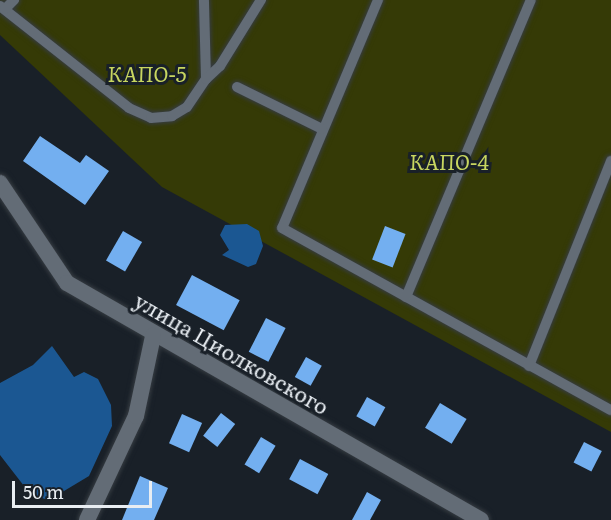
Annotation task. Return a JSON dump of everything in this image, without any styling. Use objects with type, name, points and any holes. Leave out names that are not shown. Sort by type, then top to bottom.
[{"type":"street","name":"улица Циолковского","points":[[0,183],[67,283],[153,336],[481,520]]},
{"type":"street","points":[[87,520],[136,416],[153,336]]},
{"type":"lane","points":[[14,0],[2,8],[129,108],[152,118],[172,116],[187,107],[206,79],[220,66],[261,0]]},
{"type":"lane","points":[[204,0],[206,79]]},
{"type":"lane","points":[[378,0],[282,228],[611,410]]},
{"type":"lane","points":[[406,297],[531,0]]},
{"type":"lane","points":[[237,87],[322,129]]},
{"type":"lane","points":[[529,366],[611,161]]},
{"type":"green space","name":"КАПО-4","points":[[0,0],[611,0],[611,432],[162,187],[0,35]]},
{"type":"water","points":[[247,224],[259,231],[263,246],[256,264],[248,267],[222,255],[229,250],[220,235],[225,225]]},
{"type":"water","points":[[52,346],[74,377],[84,372],[98,379],[111,405],[112,426],[89,476],[49,500],[31,495],[0,455],[0,383],[33,365]]},
{"type":"building","points":[[40,136],[80,163],[86,155],[109,171],[85,205],[23,161]]},
{"type":"building","points":[[385,226],[406,234],[393,267],[372,260]]},
{"type":"building","points":[[123,231],[142,242],[125,271],[106,260]]},
{"type":"building","points":[[192,275],[240,300],[224,330],[176,305]]},
{"type":"building","points":[[266,318],[286,328],[268,362],[249,352]]},
{"type":"building","points":[[306,357],[322,366],[311,386],[295,377]]},
{"type":"building","points":[[367,397],[385,407],[375,426],[356,416]]},
{"type":"building","points":[[440,403],[467,419],[452,444],[425,428]]},
{"type":"building","points":[[221,413],[235,424],[217,447],[203,436]]},
{"type":"building","points":[[182,414],[202,423],[189,452],[169,443]]},
{"type":"building","points":[[261,437],[276,446],[259,473],[245,464]]},
{"type":"building","points":[[584,442],[602,451],[591,472],[574,462]]},
{"type":"building","points":[[300,459],[328,474],[317,494],[289,479]]},
{"type":"building","points":[[140,476],[168,488],[154,520],[122,520]]},
{"type":"building","points":[[367,492],[381,500],[370,520],[352,520]]},
{"type":"park label","name":"КАПО-5","points":[[147,73]]}]
